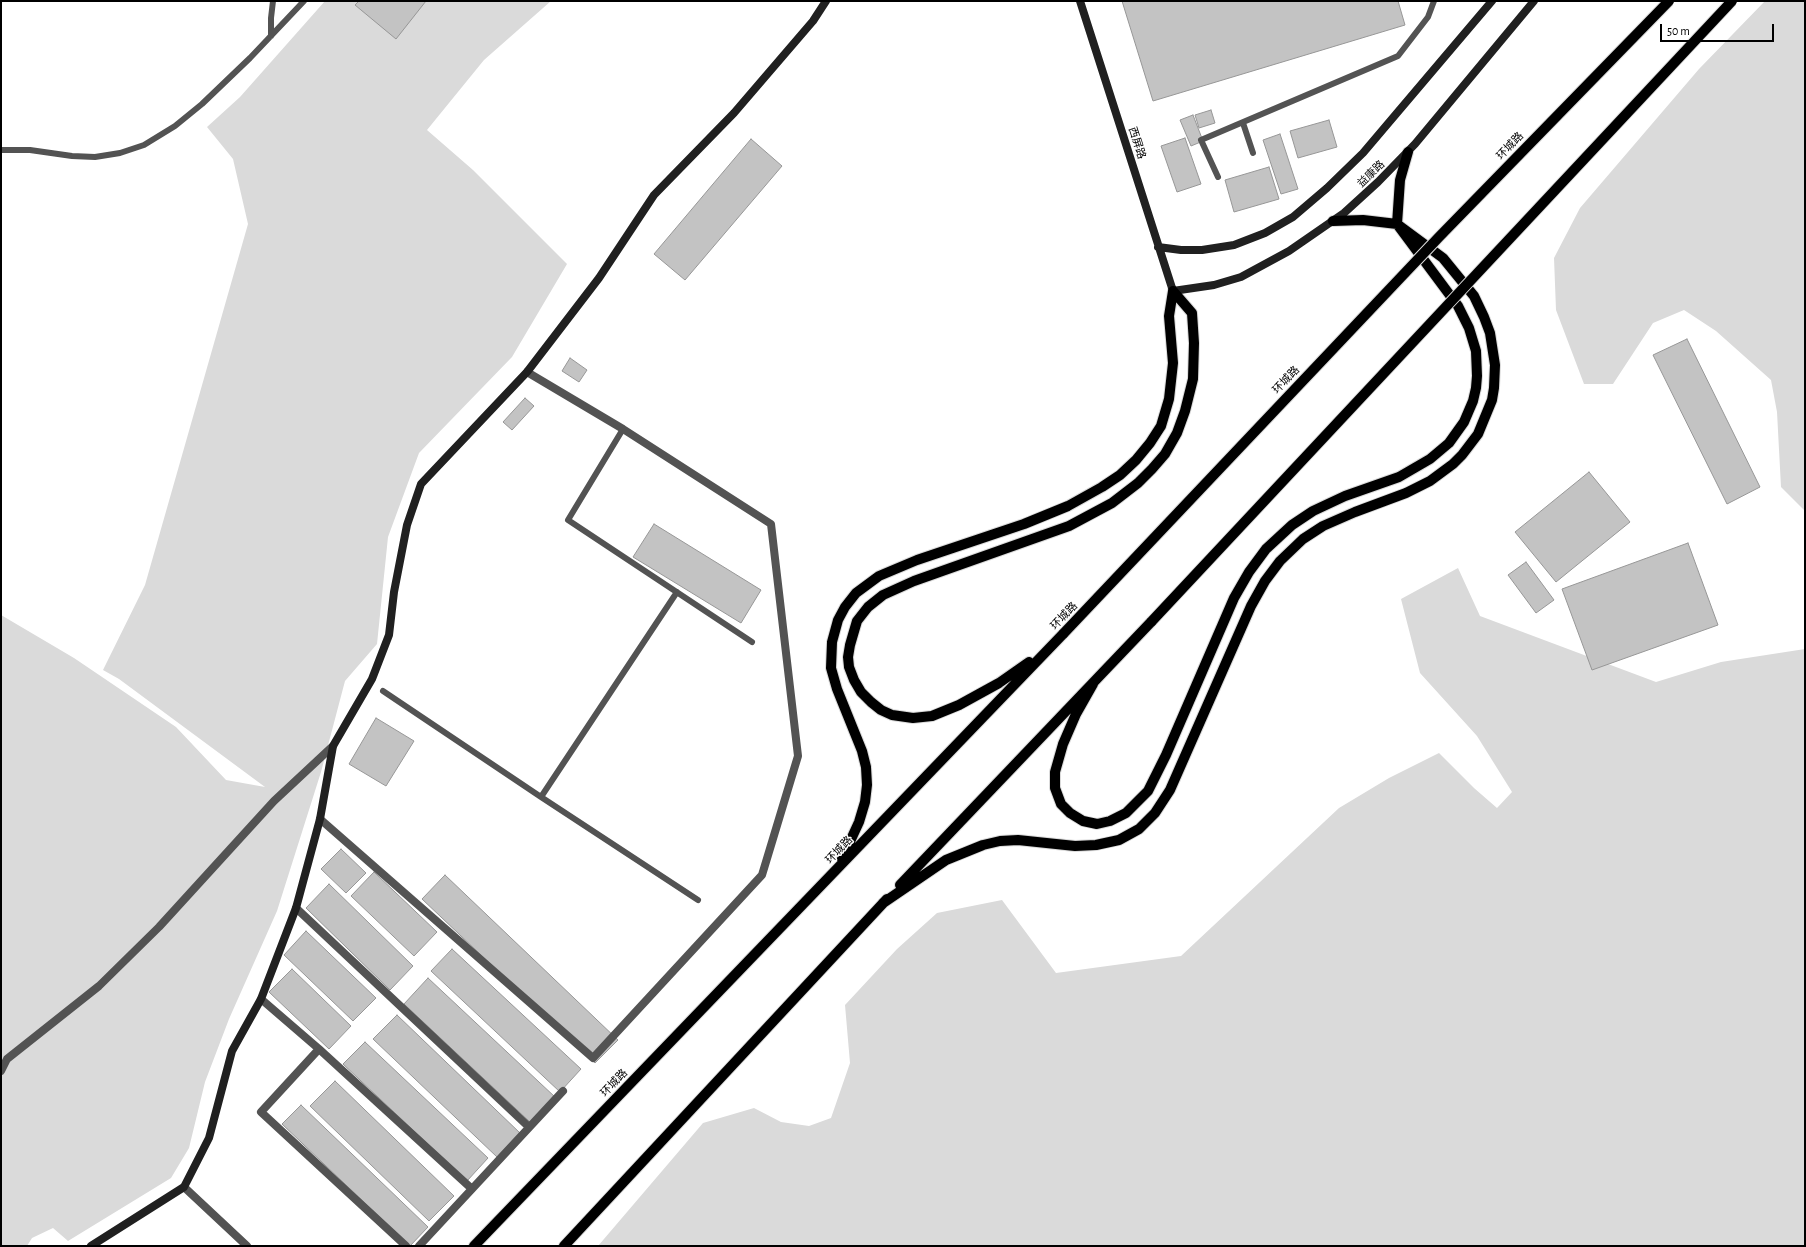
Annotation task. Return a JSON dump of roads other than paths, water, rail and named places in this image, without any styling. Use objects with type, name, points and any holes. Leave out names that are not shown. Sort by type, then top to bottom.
[{"type":"main road","name":"环城路","points":[[474,1246],[1064,633],[1439,237],[1669,1]]},
{"type":"main road","points":[[564,1246],[867,919],[1152,621],[1732,1]]},
{"type":"main road","points":[[1092,684],[1076,714],[1063,744],[1055,772],[1055,788],[1061,804],[1070,813],[1083,821],[1097,824],[1110,821],[1126,813],[1148,791],[1166,755],[1234,598],[1249,572],[1266,550],[1292,525],[1313,511],[1345,496],[1399,476],[1420,466],[1440,451],[1457,433],[1469,411],[1476,388],[1477,363],[1473,338],[1458,306],[1398,224],[1400,180],[1408,152]]},
{"type":"main road","points":[[883,903],[941,863],[983,845],[1000,841],[1018,840],[1075,846],[1096,845],[1119,840],[1139,829],[1155,813],[1170,790],[1251,606],[1265,581],[1280,561],[1303,539],[1323,526],[1406,493],[1430,481],[1453,464],[1472,443],[1484,423],[1494,388],[1495,355],[1488,325],[1474,296],[1454,270],[1432,248],[1398,224],[1363,220],[1333,221]]},
{"type":"main road","points":[[1049,648],[999,682],[959,705],[932,716],[913,718],[892,715],[881,710],[871,702],[861,692],[854,680],[849,667],[848,657],[857,621],[868,606],[883,595],[914,580],[1069,526],[1112,502],[1138,483],[1152,470],[1165,454],[1177,433],[1186,411],[1193,379],[1194,343],[1192,313],[1173,292]]},
{"type":"main road","points":[[837,870],[859,822],[865,802],[867,785],[866,767],[862,751],[837,689],[831,668],[832,642],[836,627],[845,606],[862,588],[879,576],[917,560],[1024,524],[1068,506],[1102,487],[1136,460],[1156,435],[1164,416],[1169,398],[1173,363],[1169,316],[1173,292]]},
{"type":"street","points":[[1,1071],[7,1059],[99,986],[159,927],[274,801],[333,746],[372,679],[389,635],[394,592],[407,525],[422,484],[527,372],[599,278],[654,194],[734,113],[813,21],[826,1]]},
{"type":"street","name":"西屏路","points":[[1080,1],[1173,292]]},
{"type":"street","name":"益康路","points":[[1158,247],[1181,250],[1202,250],[1234,245],[1265,233],[1293,217],[1327,188],[1363,153],[1492,1]]},
{"type":"street","name":"益康路","points":[[1173,292],[1214,285],[1241,277],[1289,251],[1333,221],[1361,199],[1408,152],[1534,1]]},
{"type":"street","points":[[320,819],[593,1058],[762,875],[798,756],[771,524],[623,429],[527,372]]},
{"type":"street","points":[[91,1246],[184,1187],[209,1138],[232,1051],[260,999],[296,908],[320,819],[333,746]]},
{"type":"street","points":[[296,908],[529,1127]]},
{"type":"street","points":[[260,999],[319,1049],[472,1189]]},
{"type":"street","points":[[319,1049],[260,1112],[406,1246]]},
{"type":"street","points":[[419,1246],[563,1091]]},
{"type":"street","points":[[184,1187],[247,1246]]},
{"type":"lane","points":[[271,36],[273,1]]},
{"type":"lane","points":[[1,150],[30,150],[72,156],[95,157],[120,153],[144,144],[165,133],[190,114],[218,89],[304,1]]},
{"type":"lane","points":[[1218,177],[1202,140],[1398,56],[1428,17],[1434,1]]},
{"type":"lane","points":[[1243,123],[1254,153]]},
{"type":"lane","points":[[623,429],[568,520],[752,642]]},
{"type":"lane","points":[[540,797],[677,592]]},
{"type":"lane","points":[[383,691],[540,797],[698,900]]}]
